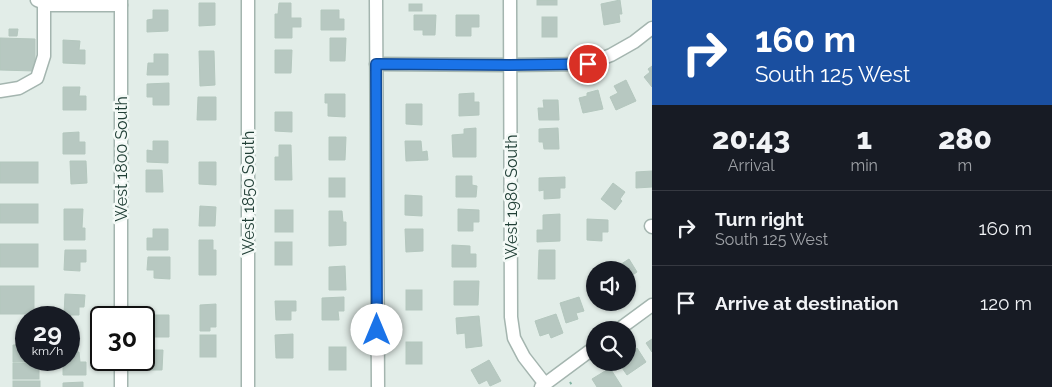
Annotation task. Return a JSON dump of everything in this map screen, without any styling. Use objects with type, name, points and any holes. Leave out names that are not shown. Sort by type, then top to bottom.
[{"type":"street","name":"West 1850 South","points":[[248,0],[248,387]]},
{"type":"street","points":[[376,0],[378,387]]},
{"type":"street","name":"West 1980 South","points":[[510,0],[511,317],[514,338],[543,386]]},
{"type":"street","points":[[0,91],[19,88],[37,78],[44,56],[40,1],[49,5],[122,2]]},
{"type":"street","name":"West 1800 South","points":[[122,2],[122,306]]},
{"type":"street","points":[[376,64],[588,64],[611,56],[652,28]]},
{"type":"street","points":[[630,321],[652,305]]},
{"type":"street","points":[[543,386],[586,354]]},
{"type":"street","points":[[122,371],[122,387]]},
{"type":"path","points":[[570,382],[573,387]]},
{"type":"building","points":[[537,0],[557,0],[557,5],[537,5]]},
{"type":"building","points":[[620,0],[622,14],[619,14],[620,22],[604,25],[601,4]]},
{"type":"building","points":[[199,3],[215,3],[215,25],[199,26]]},
{"type":"building","points":[[279,3],[291,3],[291,18],[301,18],[301,27],[292,27],[292,38],[275,38],[275,14],[278,14]]},
{"type":"building","points":[[409,4],[422,4],[422,11],[409,11]]},
{"type":"building","points":[[153,10],[168,10],[168,31],[147,32],[147,20],[153,19]]},
{"type":"building","points":[[321,10],[339,10],[339,19],[344,19],[344,30],[321,30]]},
{"type":"building","points":[[414,15],[436,15],[435,35],[423,35],[423,30],[414,30]]},
{"type":"building","points":[[456,15],[479,15],[479,27],[471,27],[471,36],[456,36]]},
{"type":"building","points":[[542,17],[557,17],[557,37],[542,37]]},
{"type":"building","points":[[9,29],[18,29],[17,36],[9,36]]},
{"type":"building","points":[[0,38],[35,39],[35,71],[0,70]]},
{"type":"building","points":[[330,38],[346,38],[345,61],[330,61]]},
{"type":"building","points":[[63,40],[80,41],[79,50],[85,50],[85,64],[63,63]]},
{"type":"building","points":[[275,50],[292,50],[291,73],[275,73]]},
{"type":"building","points":[[199,51],[214,51],[215,85],[200,86]]},
{"type":"building","points":[[154,54],[168,54],[168,75],[147,75],[148,63],[154,63]]},
{"type":"building","points":[[652,66],[652,87],[644,77],[650,72],[648,69]]},
{"type":"building","points":[[626,80],[636,101],[616,110],[610,97],[618,93],[614,86]]},
{"type":"building","points":[[169,83],[169,105],[153,105],[153,97],[147,97],[147,84]]},
{"type":"building","points":[[63,87],[80,87],[79,96],[86,96],[86,110],[63,110]]},
{"type":"building","points":[[598,90],[603,109],[583,113],[579,98],[587,96],[587,93]]},
{"type":"building","points":[[474,93],[474,102],[479,102],[479,115],[459,116],[459,94]]},
{"type":"building","points":[[325,94],[345,94],[345,117],[328,116],[328,103],[325,103]]},
{"type":"building","points":[[198,97],[216,97],[216,120],[197,120]]},
{"type":"building","points":[[543,100],[558,100],[559,120],[539,120],[538,108],[544,108]]},
{"type":"building","points":[[406,104],[422,104],[422,125],[406,124]]},
{"type":"building","points":[[275,112],[292,112],[292,132],[275,131]]},
{"type":"building","points":[[476,128],[476,157],[453,157],[452,135],[464,134],[464,129]]},
{"type":"building","points":[[558,128],[559,149],[544,149],[543,142],[539,142],[539,129]]},
{"type":"building","points":[[79,132],[79,142],[85,142],[85,154],[63,154],[63,133]]},
{"type":"building","points":[[329,137],[346,137],[345,160],[329,160]]},
{"type":"building","points":[[153,141],[168,141],[168,163],[147,162],[147,150],[153,151]]},
{"type":"building","points":[[405,141],[421,141],[422,152],[427,151],[428,160],[406,161]]},
{"type":"building","points":[[279,145],[291,145],[292,180],[275,180],[275,157],[279,157]]},
{"type":"building","points":[[70,161],[86,161],[87,183],[71,184]]},
{"type":"building","points":[[0,162],[38,162],[38,183],[0,183]]},
{"type":"building","points":[[199,162],[216,162],[216,185],[199,184]]},
{"type":"building","points":[[146,170],[162,170],[163,192],[146,192]]},
{"type":"building","points":[[652,171],[652,187],[636,188],[636,172]]},
{"type":"building","points":[[456,176],[472,176],[472,185],[477,186],[476,197],[456,197]]},
{"type":"building","points":[[565,177],[565,188],[560,188],[560,198],[544,199],[544,190],[539,191],[539,178]]},
{"type":"building","points":[[329,178],[345,178],[345,197],[329,197]]},
{"type":"building","points":[[613,183],[625,192],[620,199],[622,201],[615,210],[601,199]]},
{"type":"building","points":[[405,195],[422,196],[422,216],[405,215]]},
{"type":"building","points":[[0,204],[38,204],[38,223],[0,223]]},
{"type":"building","points":[[200,206],[216,207],[215,226],[199,226]]},
{"type":"building","points":[[64,209],[83,209],[82,228],[85,228],[85,240],[64,240]]},
{"type":"building","points":[[458,209],[479,210],[479,222],[473,222],[473,231],[458,231]]},
{"type":"building","points":[[275,210],[293,210],[293,232],[275,232]]},
{"type":"building","points":[[329,211],[342,211],[343,222],[346,222],[346,245],[329,246]]},
{"type":"building","points":[[560,214],[560,241],[537,242],[537,230],[543,230],[543,215]]},
{"type":"building","points":[[587,219],[608,220],[608,232],[602,232],[602,241],[587,240]]},
{"type":"building","points":[[153,229],[168,229],[168,250],[147,250],[147,238],[153,238]]},
{"type":"building","points":[[405,229],[423,229],[423,251],[406,252]]},
{"type":"building","points":[[199,240],[213,240],[213,250],[216,250],[216,275],[199,275]]},
{"type":"building","points":[[275,242],[292,242],[292,265],[275,265]]},
{"type":"building","points":[[0,244],[38,244],[38,267],[0,267]]},
{"type":"building","points":[[452,245],[470,246],[470,254],[476,254],[476,267],[452,267]]},
{"type":"building","points":[[65,250],[86,250],[86,262],[80,262],[80,271],[64,270]]},
{"type":"building","points":[[539,250],[555,250],[555,279],[538,279]]},
{"type":"building","points":[[148,257],[170,257],[170,279],[154,278],[154,270],[147,270]]},
{"type":"building","points":[[345,266],[346,290],[329,290],[329,267]]},
{"type":"building","points":[[454,281],[479,281],[478,305],[454,305]]},
{"type":"building","points":[[0,286],[34,286],[34,306],[15,306],[15,314],[0,314]]},
{"type":"building","points":[[406,290],[422,290],[422,310],[406,310]]},
{"type":"building","points":[[65,294],[85,295],[84,307],[64,306]]},
{"type":"building","points":[[344,297],[344,311],[338,311],[339,320],[322,320],[322,298]]},
{"type":"building","points":[[579,297],[584,311],[576,313],[578,319],[566,323],[560,303]]},
{"type":"building","points":[[275,301],[296,301],[296,311],[291,311],[291,320],[276,320]]},
{"type":"building","points":[[216,304],[216,327],[210,327],[210,331],[200,331],[200,305]]},
{"type":"building","points":[[556,314],[563,333],[551,338],[549,333],[540,336],[535,321]]},
{"type":"building","points":[[155,315],[169,315],[169,337],[155,337]]},
{"type":"building","points":[[479,316],[482,346],[466,348],[465,333],[457,334],[456,318]]},
{"type":"building","points":[[293,334],[293,358],[276,358],[275,335]]},
{"type":"building","points":[[200,335],[216,335],[216,357],[200,357]]},
{"type":"building","points":[[652,339],[652,352],[646,343]]},
{"type":"building","points":[[406,342],[422,342],[422,364],[406,364]]},
{"type":"building","points":[[13,345],[15,345],[15,362],[13,362]]},
{"type":"building","points":[[329,347],[346,347],[346,370],[329,370]]},
{"type":"building","points":[[636,349],[646,362],[636,369]]},
{"type":"building","points":[[155,350],[163,350],[162,370],[155,370]]},
{"type":"building","points":[[489,360],[501,381],[490,386],[487,380],[479,384],[471,370]]},
{"type":"building","points":[[80,362],[86,362],[86,375],[63,375],[63,371],[80,371]]},
{"type":"building","points":[[13,363],[15,363],[15,371],[39,371],[39,379],[13,379]]},
{"type":"building","points":[[605,371],[612,371],[622,387],[597,387],[592,379]]},
{"type":"building","points":[[624,371],[633,371],[627,375]]},
{"type":"building","points":[[13,381],[40,381],[40,387],[13,387]]},
{"type":"building","points":[[83,382],[83,387],[63,387],[63,383]]},
{"type":"route","points":[[377,330],[376,64],[588,64]]}]
